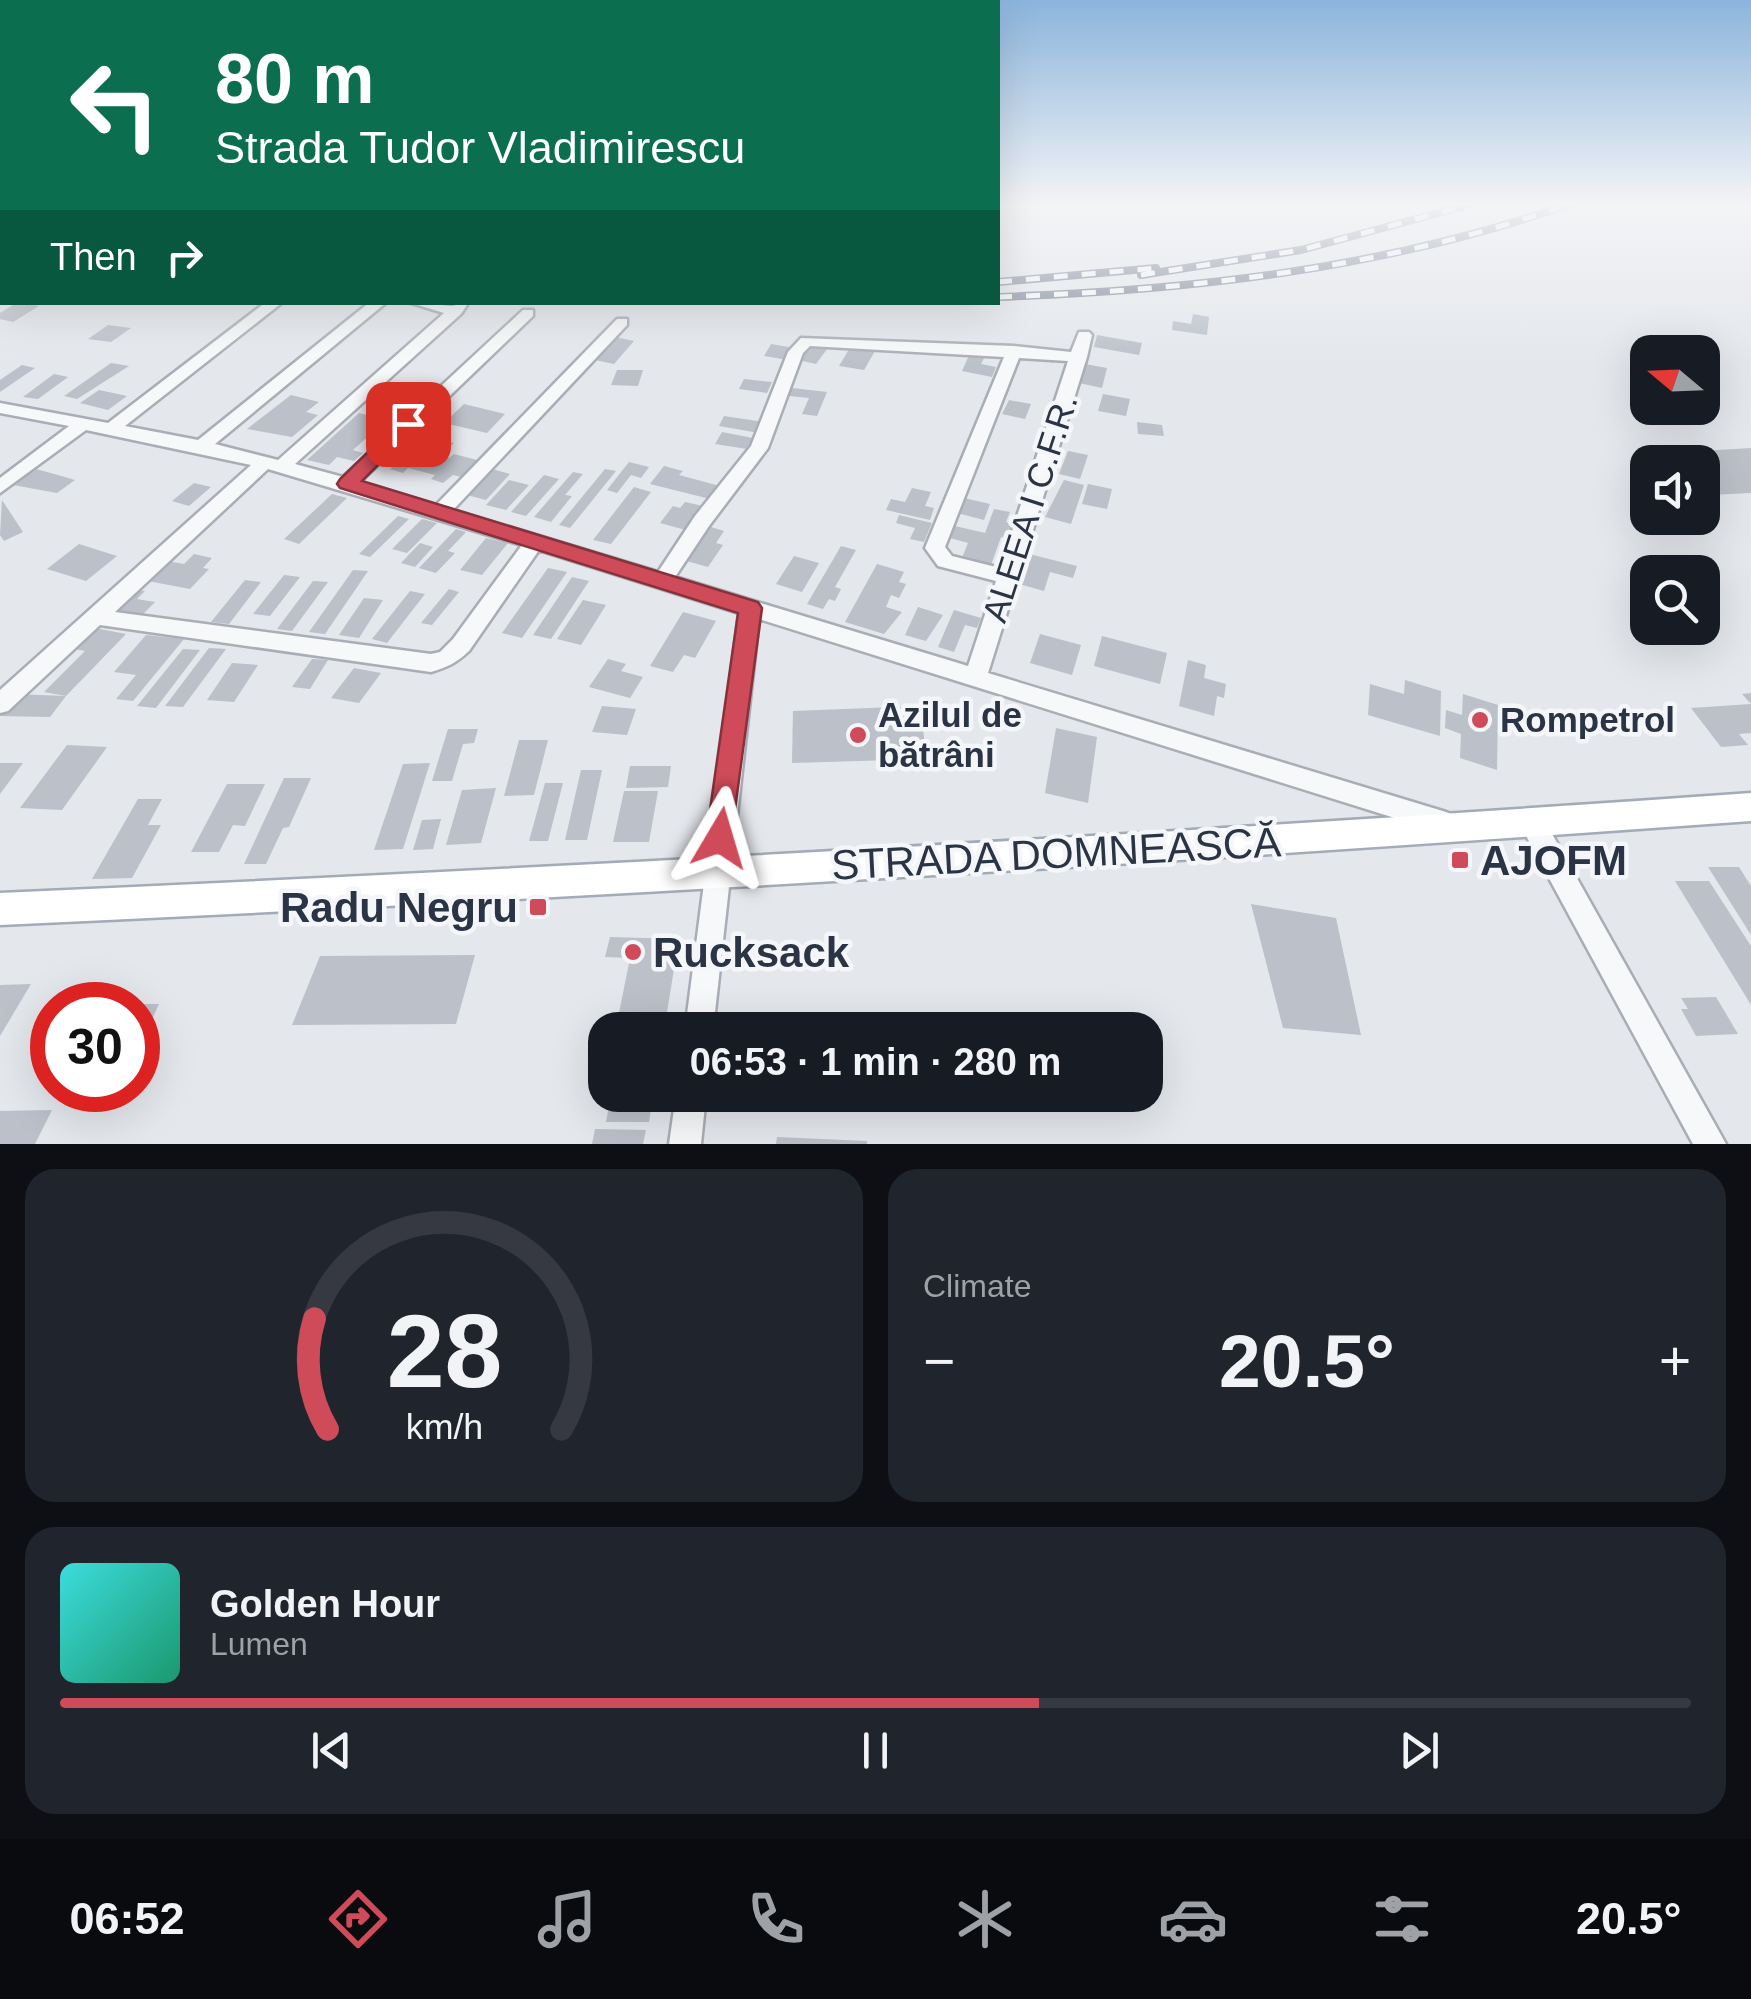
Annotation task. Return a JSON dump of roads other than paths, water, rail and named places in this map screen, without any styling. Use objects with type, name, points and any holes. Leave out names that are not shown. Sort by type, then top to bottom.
[{"type":"main road","name":"STRADA DOMNEASCĂ","points":[[0,909],[716,873],[1534,824],[1751,806]]},
{"type":"street","points":[[112,428],[272,305]]},
{"type":"street","points":[[201,446],[376,305]]},
{"type":"street","points":[[0,704],[274,463],[460,307]]},
{"type":"street","points":[[347,484],[528,313]]},
{"type":"street","points":[[441,511],[622,322]]},
{"type":"street","name":"ALEEA I C.F.R.","points":[[975,679],[1084,335]]},
{"type":"street","points":[[663,580],[758,448],[796,352],[806,341],[1079,358]]},
{"type":"street","points":[[1008,577],[946,561],[936,548],[1014,351]]},
{"type":"street","points":[[0,408],[274,463],[441,511],[1462,828]]},
{"type":"street","points":[[0,487],[84,423]]},
{"type":"street","points":[[96,618],[431,663],[447,659],[461,645],[535,541]]},
{"type":"street","points":[[700,1012],[750,608]]},
{"type":"street","points":[[1534,824],[1710,1144]]},
{"type":"street","points":[[685,1144],[689,1112]]},
{"type":"railway","points":[[1141,275],[1247,258]]},
{"type":"railway","points":[[1000,297],[1215,282],[1365,258]]},
{"type":"railway","points":[[1000,282],[1156,268]]},
{"type":"place","name":"Rompetrol","points":[[1480,720]]},
{"type":"place","name":"Azilul de bătrâni","points":[[858,735]]},
{"type":"place","name":"AJOFM","points":[[1460,860]]},
{"type":"place","name":"Radu Negru","points":[[538,907]]},
{"type":"place","name":"Rucksack","points":[[633,952]]}]
